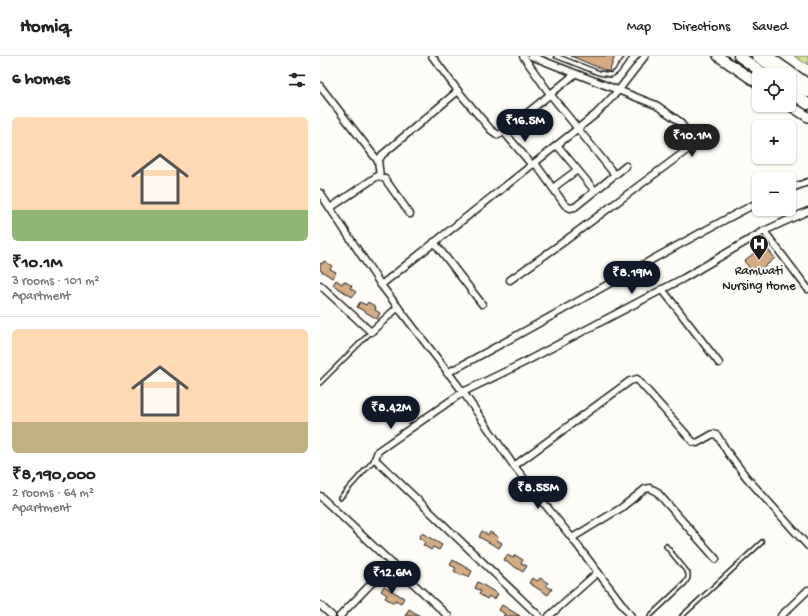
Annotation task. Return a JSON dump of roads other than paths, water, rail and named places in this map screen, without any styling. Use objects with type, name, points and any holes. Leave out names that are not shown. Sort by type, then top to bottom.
[{"type":"highway","points":[[739,56],[756,68]]},
{"type":"highway","points":[[757,56],[774,68]]},
{"type":"highway","points":[[796,84],[808,92]]},
{"type":"highway","points":[[796,96],[808,104]]},
{"type":"main road","points":[[718,56],[752,79]]},
{"type":"main road","points":[[768,56],[808,84]]},
{"type":"main road","points":[[796,110],[808,118]]},
{"type":"street","points":[[432,56],[493,133],[498,135],[504,132],[575,74]]},
{"type":"street","points":[[522,56],[550,94],[615,175]]},
{"type":"street","points":[[510,280],[693,145],[694,141],[679,121],[656,105],[531,56]]},
{"type":"street","points":[[381,284],[596,114],[618,91],[645,56]]},
{"type":"street","points":[[320,86],[378,161],[380,176]]},
{"type":"street","points":[[378,161],[382,155],[458,90]]},
{"type":"street","points":[[504,132],[534,164],[565,205],[570,208],[575,207],[626,166]]},
{"type":"street","points":[[558,145],[595,191]]},
{"type":"street","points":[[553,188],[577,170]]},
{"type":"street","points":[[330,208],[376,177],[380,176]]},
{"type":"street","points":[[380,176],[385,179],[410,214]]},
{"type":"street","points":[[796,186],[808,182]]},
{"type":"street","points":[[320,193],[381,284],[447,373],[463,392],[514,466],[572,538],[631,616]]},
{"type":"street","points":[[447,373],[495,349],[649,260],[752,206]]},
{"type":"street","points":[[539,616],[375,459],[378,451],[383,446],[463,392],[521,364],[684,278],[764,231],[808,211]]},
{"type":"street","points":[[764,231],[808,289]]},
{"type":"street","points":[[434,242],[482,304]]},
{"type":"street","points":[[320,285],[371,332],[398,307]]},
{"type":"street","points":[[662,289],[719,363]]},
{"type":"street","points":[[514,466],[630,381],[637,379],[692,442],[697,443],[713,434],[717,435],[747,478],[808,546]]},
{"type":"street","points":[[572,538],[650,488],[656,491],[716,559]]},
{"type":"street","points":[[320,496],[448,616]]},
{"type":"street","points":[[340,616],[391,562]]},
{"type":"street","points":[[549,616],[598,572]]},
{"type":"street","points":[[784,614],[808,590]]},
{"type":"street","points":[[320,605],[332,616]]},
{"type":"street","points":[[784,614],[792,616]]},
{"type":"lane","points":[[556,56],[599,73],[610,75],[616,72],[628,56]]},
{"type":"lane","points":[[320,383],[371,332]]},
{"type":"lane","points":[[340,498],[375,459]]},
{"type":"lane","points":[[682,616],[762,542]]},
{"type":"lane","points":[[650,616],[685,583],[688,578],[688,573],[666,546]]},
{"type":"place","name":"Ramwati Nursing Home","points":[[759,261]]}]
